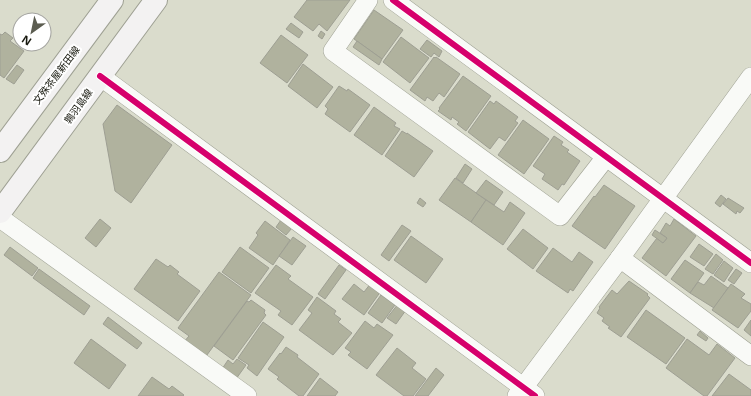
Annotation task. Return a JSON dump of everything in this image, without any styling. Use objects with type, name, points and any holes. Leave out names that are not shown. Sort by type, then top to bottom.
[{"type":"main road","name":"文殊茶屋新田線","points":[[0,151],[112,0]]},
{"type":"main road","name":"鶉羽島線","points":[[0,212],[156,0]]},
{"type":"street","points":[[368,0],[333,51],[560,216],[606,157]]},
{"type":"street","points":[[393,0],[751,263]]},
{"type":"street","points":[[100,76],[525,393],[620,258],[751,77]]},
{"type":"street","points":[[0,218],[247,396]]},
{"type":"street","points":[[620,258],[751,356]]},
{"type":"building","points":[[307,0],[350,0],[327,31],[319,24],[313,31],[294,17]]},
{"type":"building","points":[[374,10],[403,30],[382,59],[354,39]]},
{"type":"building","points":[[291,23],[303,32],[299,38],[286,29]]},
{"type":"building","points":[[321,31],[325,34],[322,39],[318,36]]},
{"type":"building","points":[[5,32],[12,37],[10,41],[12,42],[12,52],[23,52],[4,78],[0,75],[0,34],[2,35]]},
{"type":"building","points":[[281,35],[308,55],[287,83],[260,63]]},
{"type":"building","points":[[401,37],[429,58],[410,83],[383,62]]},
{"type":"building","points":[[427,40],[442,51],[439,57],[434,53],[431,57],[420,49]]},
{"type":"building","points":[[357,41],[382,59],[379,65],[353,47]]},
{"type":"building","points":[[434,57],[460,74],[444,97],[439,93],[433,101],[427,97],[425,101],[410,90]]},
{"type":"building","points":[[303,64],[333,87],[317,108],[288,86]]},
{"type":"building","points":[[17,65],[24,70],[14,84],[6,79]]},
{"type":"building","points":[[463,76],[491,96],[466,131],[457,124],[459,122],[452,117],[451,120],[438,111]]},
{"type":"building","points":[[339,86],[347,91],[348,89],[370,105],[350,132],[325,114],[328,109],[325,106]]},
{"type":"building","points":[[490,101],[494,104],[496,101],[518,117],[515,121],[518,123],[505,141],[499,137],[490,149],[468,132]]},
{"type":"building","points":[[117,105],[172,145],[131,203],[115,191],[103,124]]},
{"type":"building","points":[[374,107],[396,123],[394,126],[400,129],[382,155],[354,135]]},
{"type":"building","points":[[523,120],[549,139],[524,174],[498,155]]},
{"type":"building","points":[[402,131],[433,151],[414,177],[385,156]]},
{"type":"building","points":[[554,136],[563,142],[561,145],[569,150],[567,152],[580,161],[564,185],[562,184],[558,190],[542,179],[545,174],[533,166]]},
{"type":"building","points":[[465,164],[472,169],[463,183],[456,178]]},
{"type":"building","points":[[455,178],[486,200],[471,222],[439,200]]},
{"type":"building","points":[[486,180],[503,192],[494,205],[476,193]]},
{"type":"building","points":[[604,185],[635,206],[605,249],[572,226]]},
{"type":"building","points":[[721,195],[726,199],[720,207],[715,203]]},
{"type":"building","points":[[420,198],[426,203],[423,207],[417,203]]},
{"type":"building","points":[[728,198],[744,208],[740,213],[737,211],[736,214],[723,204]]},
{"type":"building","points":[[486,200],[504,212],[510,202],[525,213],[503,245],[471,222]]},
{"type":"building","points":[[100,219],[111,228],[96,247],[85,238]]},
{"type":"building","points":[[674,219],[696,236],[666,276],[642,258],[657,238],[663,243],[667,238],[660,233],[666,223],[670,226]]},
{"type":"building","points":[[281,220],[292,228],[286,235],[276,227]]},
{"type":"building","points":[[265,221],[290,240],[273,265],[249,248],[258,235],[256,233]]},
{"type":"building","points":[[402,225],[411,231],[389,261],[381,255]]},
{"type":"building","points":[[523,229],[548,248],[533,269],[507,249]]},
{"type":"building","points":[[655,230],[667,238],[663,243],[652,235]]},
{"type":"building","points":[[411,236],[443,259],[426,283],[394,260]]},
{"type":"building","points":[[293,237],[306,246],[292,265],[279,256]]},
{"type":"building","points":[[699,244],[713,254],[704,266],[690,257]]},
{"type":"building","points":[[10,247],[38,268],[32,276],[4,255]]},
{"type":"building","points":[[240,247],[269,268],[251,293],[222,272]]},
{"type":"building","points":[[553,248],[572,262],[579,252],[593,262],[573,291],[570,289],[568,293],[536,271]]},
{"type":"building","points":[[716,254],[723,260],[713,274],[705,269]]},
{"type":"building","points":[[156,259],[168,267],[170,265],[179,272],[177,274],[200,291],[178,321],[134,289]]},
{"type":"building","points":[[685,260],[704,273],[690,293],[671,279]]},
{"type":"building","points":[[724,261],[733,268],[724,282],[714,275]]},
{"type":"building","points":[[276,265],[291,276],[288,279],[313,297],[292,325],[278,315],[281,311],[255,293]]},
{"type":"building","points":[[339,265],[346,270],[325,299],[318,294]]},
{"type":"building","points":[[39,269],[90,306],[84,315],[33,278]]},
{"type":"building","points":[[736,269],[742,273],[734,284],[728,280]]},
{"type":"building","points":[[219,272],[251,295],[204,359],[183,343],[189,336],[178,328]]},
{"type":"building","points":[[711,276],[728,288],[714,308],[690,293],[698,282],[704,285]]},
{"type":"building","points":[[629,281],[648,294],[647,295],[650,298],[621,337],[608,328],[610,327],[602,321],[604,318],[597,313],[600,308],[599,307],[612,290],[617,294]]},
{"type":"building","points":[[371,283],[381,291],[364,315],[342,299],[354,284],[364,292]]},
{"type":"building","points":[[731,284],[745,294],[741,298],[751,304],[751,311],[738,328],[712,310]]},
{"type":"building","points":[[381,295],[395,305],[382,323],[368,313]]},
{"type":"building","points":[[317,297],[336,311],[334,314],[341,319],[338,322],[352,333],[333,355],[299,330],[312,313],[308,310]]},
{"type":"building","points":[[251,300],[265,310],[264,313],[266,315],[233,360],[214,346],[247,301],[249,302]]},
{"type":"building","points":[[398,304],[406,310],[396,324],[387,318]]},
{"type":"building","points":[[646,310],[685,338],[666,364],[627,337]]},
{"type":"building","points":[[108,317],[142,343],[137,349],[103,324]]},
{"type":"building","points":[[751,320],[751,336],[744,330]]},
{"type":"building","points":[[365,321],[374,328],[377,324],[393,335],[367,369],[348,355],[351,352],[345,348]]},
{"type":"building","points":[[263,322],[284,337],[257,376],[247,368],[249,365],[238,358]]},
{"type":"building","points":[[700,331],[708,338],[706,341],[697,335]]},
{"type":"building","points":[[91,339],[126,365],[109,389],[74,363]]},
{"type":"building","points":[[687,339],[709,355],[717,344],[735,358],[707,396],[704,396],[666,368]]},
{"type":"building","points":[[286,347],[298,355],[297,357],[319,374],[303,396],[299,396],[277,379],[279,377],[268,369]]},
{"type":"building","points":[[397,348],[416,363],[412,368],[426,379],[413,396],[404,396],[376,375]]},
{"type":"building","points":[[237,359],[246,365],[236,379],[222,369],[228,360],[233,364]]},
{"type":"building","points":[[436,368],[444,375],[428,396],[415,396]]},
{"type":"building","points":[[729,374],[751,390],[751,396],[712,396]]},
{"type":"building","points":[[152,377],[169,389],[172,386],[184,395],[138,396]]},
{"type":"building","points":[[320,378],[338,392],[335,396],[307,396]]},
{"type":"cycle path","points":[[393,0],[751,263]]},
{"type":"cycle path","points":[[100,76],[535,396]]}]
